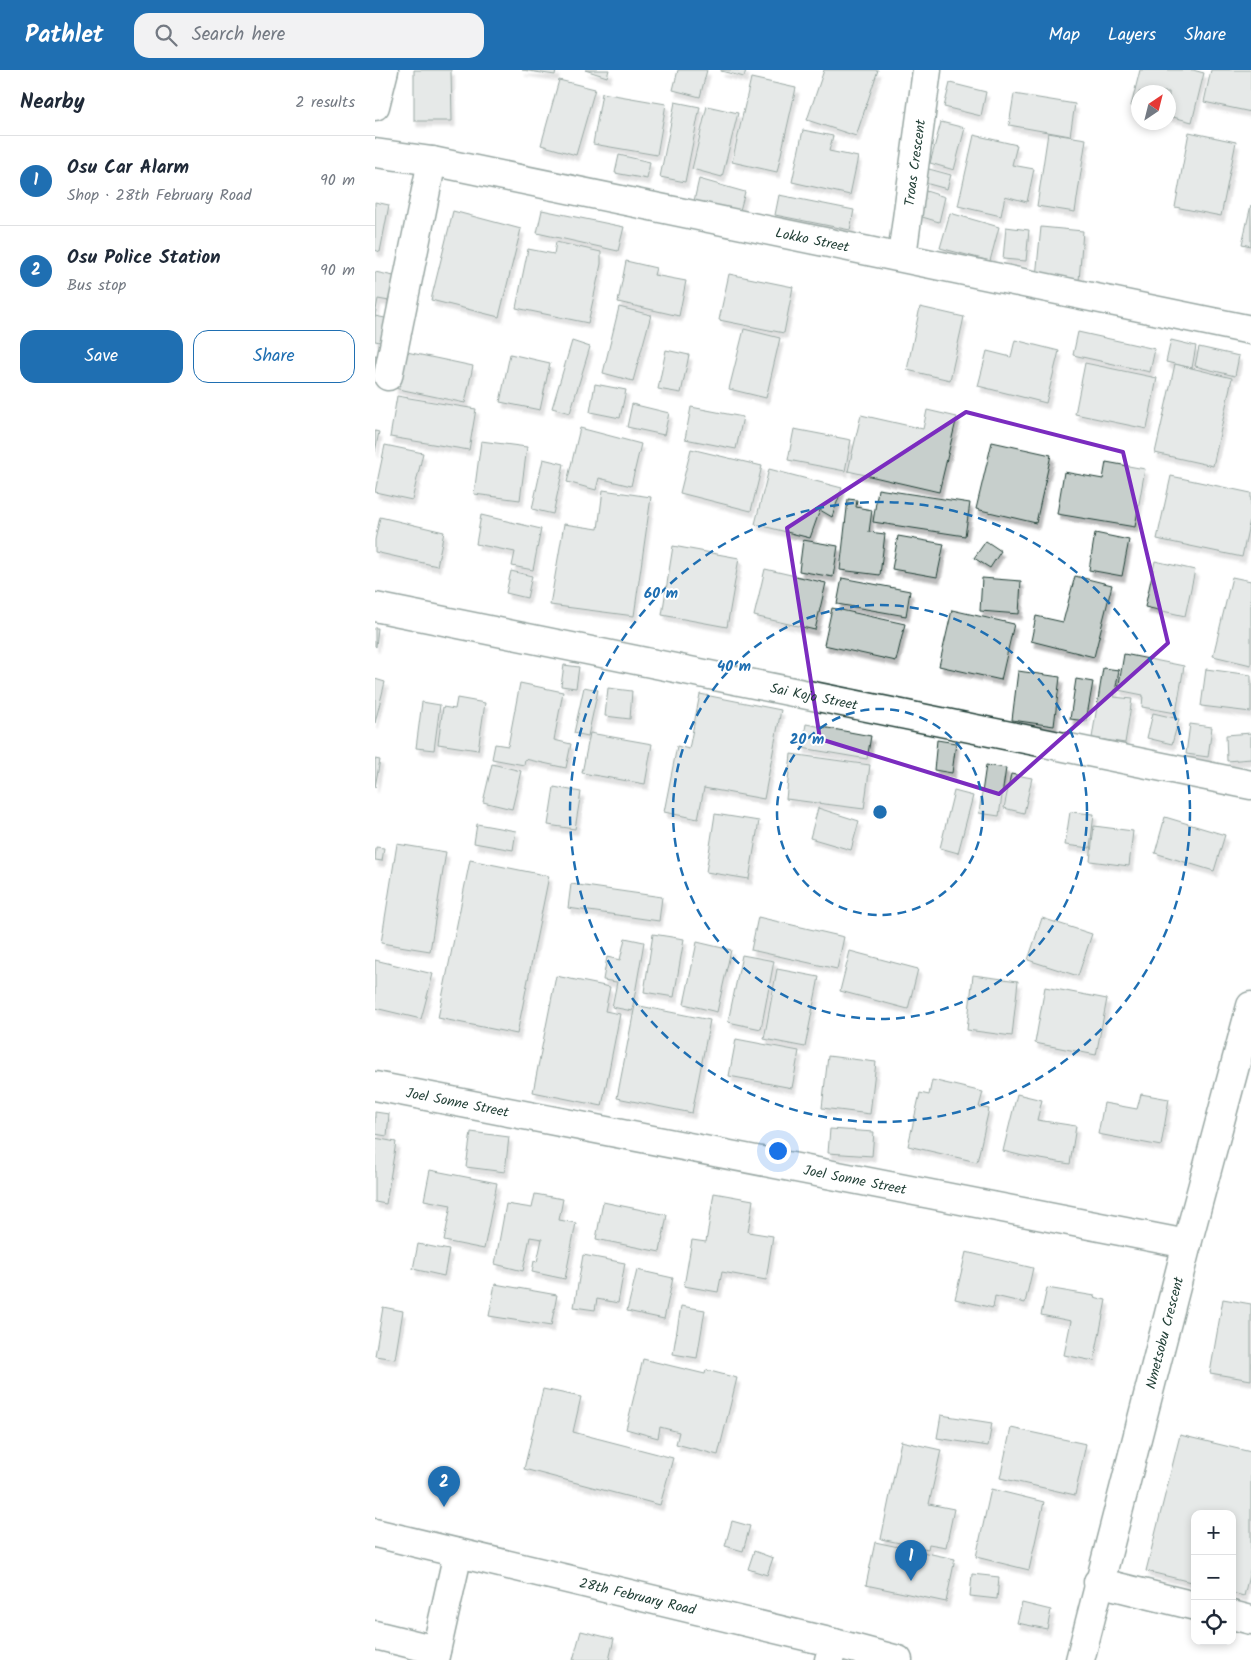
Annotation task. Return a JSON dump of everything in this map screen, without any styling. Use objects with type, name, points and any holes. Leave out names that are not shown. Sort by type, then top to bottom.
[{"type":"street","points":[[375,106],[384,70]]},
{"type":"street","name":"Troas Crescent","points":[[902,256],[927,70]]},
{"type":"street","name":"Lokko Street","points":[[375,152],[432,161],[902,256],[1251,330]]},
{"type":"street","points":[[388,376],[432,161]]},
{"type":"street","name":"Sai Kojo Street","points":[[375,608],[1251,785]]},
{"type":"street","name":"Nmetsobu Crescent","points":[[1080,1660],[1187,1244],[1242,1080],[1251,1006]]},
{"type":"street","name":"Joel Sonne Street","points":[[375,1086],[1187,1244]]},
{"type":"street","name":"28th February Road","points":[[375,1534],[458,1553],[831,1651],[899,1660]]},
{"type":"street","points":[[375,1635],[435,1655],[458,1553]]},
{"type":"street","points":[[1099,1582],[1191,1605]]},
{"type":"street","points":[[1236,1616],[1251,1620]]},
{"type":"highlighted area","points":[[966,412],[1123,452],[1168,643],[999,794],[820,739],[787,528]]},
{"type":"building","points":[[414,70],[451,70],[452,121],[414,121]]},
{"type":"building","points":[[522,70],[556,70],[555,75]]},
{"type":"building","points":[[585,70],[609,70],[607,77]]},
{"type":"building","points":[[678,70],[707,70],[700,97],[673,90]]},
{"type":"building","points":[[721,70],[746,70],[744,77]]},
{"type":"building","points":[[824,70],[878,70],[856,136],[807,120]]},
{"type":"building","points":[[1140,70],[1193,70],[1204,73],[1192,122],[1176,118],[1176,85],[1136,85]]},
{"type":"building","points":[[1211,70],[1251,70],[1251,112],[1204,102]]},
{"type":"building","points":[[751,78],[796,88],[777,172],[732,162]]},
{"type":"building","points":[[559,80],[595,89],[576,155],[541,145]]},
{"type":"building","points":[[950,83],[986,92],[981,116],[944,107]]},
{"type":"building","points":[[602,93],[666,104],[657,155],[593,144]]},
{"type":"building","points":[[1014,94],[1075,104],[1070,136],[1009,125]]},
{"type":"building","points":[[675,102],[700,107],[685,182],[660,177]]},
{"type":"building","points":[[707,106],[738,113],[722,177],[692,169]]},
{"type":"building","points":[[941,122],[965,128],[954,170],[930,163]]},
{"type":"building","points":[[803,130],[833,136],[829,151],[858,157],[850,195],[792,182]]},
{"type":"building","points":[[1189,132],[1236,142],[1221,216],[1175,207]]},
{"type":"building","points":[[1048,133],[1086,139],[1075,212],[1037,206]]},
{"type":"building","points":[[974,135],[1017,145],[1012,165],[1034,169],[1027,202],[1005,196],[1001,216],[958,206]]},
{"type":"building","points":[[619,155],[650,162],[647,179],[615,173]]},
{"type":"building","points":[[929,169],[951,175],[947,189],[925,183]]},
{"type":"building","points":[[699,179],[745,192],[739,214],[694,201]]},
{"type":"building","points":[[926,191],[945,197],[939,222],[919,216]]},
{"type":"building","points":[[779,195],[854,210],[850,230],[775,215]]},
{"type":"building","points":[[375,202],[389,205],[380,252],[375,250]]},
{"type":"building","points":[[1251,205],[1251,246],[1242,244]]},
{"type":"building","points":[[542,210],[624,227],[618,251],[537,233]]},
{"type":"building","points":[[453,211],[521,229],[499,317],[431,300]]},
{"type":"building","points":[[950,213],[999,227],[990,261],[940,248]]},
{"type":"building","points":[[1006,227],[1029,230],[1026,261],[1003,259]]},
{"type":"building","points":[[1041,227],[1083,231],[1079,281],[1036,277]]},
{"type":"building","points":[[556,242],[601,252],[601,264],[588,323],[516,308],[528,249],[554,254]]},
{"type":"building","points":[[626,261],[656,268],[654,275],[686,281],[679,316],[618,302]]},
{"type":"building","points":[[375,272],[394,276],[389,301],[378,299],[375,316]]},
{"type":"building","points":[[729,274],[793,287],[784,333],[719,320]]},
{"type":"building","points":[[619,307],[651,315],[633,381],[603,373]]},
{"type":"building","points":[[920,307],[964,317],[950,380],[907,370]]},
{"type":"building","points":[[375,316],[390,319],[385,343],[375,341]]},
{"type":"building","points":[[744,329],[780,338],[766,398],[729,389]]},
{"type":"building","points":[[1078,332],[1155,349],[1150,372],[1073,355]]},
{"type":"building","points":[[1015,340],[1059,351],[1046,403],[978,386],[987,351],[1011,357]]},
{"type":"building","points":[[1171,340],[1196,346],[1192,368],[1166,362]]},
{"type":"building","points":[[572,341],[590,347],[570,413],[552,408]]},
{"type":"building","points":[[1199,347],[1239,356],[1235,376],[1195,366]]},
{"type":"building","points":[[666,350],[689,355],[681,393],[658,389]]},
{"type":"building","points":[[402,351],[473,366],[465,403],[394,388]]},
{"type":"building","points":[[510,354],[550,363],[540,410],[500,402]]},
{"type":"building","points":[[375,355],[381,356],[376,382],[375,382]]},
{"type":"building","points":[[1085,363],[1157,378],[1147,429],[1075,414]]},
{"type":"building","points":[[1175,364],[1232,378],[1213,466],[1155,453]]},
{"type":"building","points":[[595,384],[626,390],[620,418],[590,412]]},
{"type":"building","points":[[397,396],[476,409],[469,450],[390,437]]},
{"type":"building","points":[[632,404],[669,413],[664,435],[627,427]]},
{"type":"building","points":[[691,407],[743,417],[736,449],[685,439]]},
{"type":"building","points":[[927,410],[957,417],[939,492],[848,471],[861,415],[923,429]]},
{"type":"building","points":[[580,428],[641,444],[631,486],[599,478],[596,490],[567,482]]},
{"type":"building","points":[[794,429],[851,440],[845,471],[788,460]]},
{"type":"building","points":[[375,431],[379,432],[375,452]]},
{"type":"building","points":[[481,441],[527,447],[520,500],[474,494]]},
{"type":"building","points":[[992,442],[1051,455],[1036,523],[976,509]]},
{"type":"building","points":[[385,445],[423,453],[412,500],[375,492]]},
{"type":"building","points":[[691,449],[762,466],[751,511],[680,493]]},
{"type":"building","points":[[543,459],[564,464],[553,514],[532,509]]},
{"type":"building","points":[[1106,462],[1145,469],[1135,527],[1057,514],[1064,472],[1103,479]]},
{"type":"building","points":[[769,469],[842,488],[832,517],[820,510],[810,538],[755,524]]},
{"type":"building","points":[[1171,476],[1251,493],[1251,515],[1242,557],[1157,539]]},
{"type":"building","points":[[878,489],[970,503],[965,536],[873,522]]},
{"type":"building","points":[[603,490],[651,497],[634,616],[550,605],[564,524],[598,529]]},
{"type":"building","points":[[848,499],[857,500],[856,507],[872,510],[869,532],[885,534],[880,575],[840,570]]},
{"type":"building","points":[[481,515],[541,529],[533,570],[512,566],[515,552],[476,544]]},
{"type":"building","points":[[380,517],[444,532],[437,566],[375,552],[375,540]]},
{"type":"building","points":[[1095,533],[1129,540],[1122,576],[1089,570]]},
{"type":"building","points":[[898,536],[944,544],[937,577],[892,569]]},
{"type":"building","points":[[803,540],[838,546],[833,577],[799,571]]},
{"type":"building","points":[[986,541],[1001,551],[990,568],[974,558]]},
{"type":"building","points":[[673,546],[739,558],[727,627],[662,615]]},
{"type":"building","points":[[1155,561],[1195,570],[1185,616],[1145,607]]},
{"type":"building","points":[[765,569],[826,583],[815,630],[754,616]]},
{"type":"building","points":[[511,571],[532,576],[527,598],[506,593]]},
{"type":"building","points":[[1075,576],[1112,585],[1094,657],[1031,641],[1036,616],[1063,622]]},
{"type":"building","points":[[1232,577],[1251,581],[1251,665],[1213,656]]},
{"type":"building","points":[[842,578],[910,591],[906,616],[837,604]]},
{"type":"building","points":[[982,578],[1021,581],[1019,614],[980,611]]},
{"type":"building","points":[[832,608],[905,624],[896,661],[824,645]]},
{"type":"building","points":[[952,610],[1014,624],[1001,680],[939,666]]},
{"type":"building","points":[[375,628],[378,628],[376,647],[375,646]]},
{"type":"building","points":[[1124,654],[1184,666],[1176,713],[1142,707],[1143,695],[1118,690]]},
{"type":"building","points":[[564,665],[579,667],[576,688],[561,686]]},
{"type":"building","points":[[1103,668],[1119,670],[1114,697],[1132,699],[1125,743],[1092,738]]},
{"type":"building","points":[[1206,669],[1251,675],[1251,712],[1201,706]]},
{"type":"building","points":[[1018,671],[1060,677],[1054,726],[1012,720]]},
{"type":"building","points":[[375,679],[385,682],[375,723]]},
{"type":"building","points":[[1076,679],[1093,682],[1086,721],[1070,719]]},
{"type":"building","points":[[520,683],[563,692],[554,740],[571,744],[566,768],[525,759],[524,765],[492,759],[495,744],[508,746]]},
{"type":"building","points":[[584,687],[598,690],[588,736],[574,733]]},
{"type":"building","points":[[608,688],[632,691],[630,719],[605,716]]},
{"type":"building","points":[[700,694],[781,710],[764,799],[704,788],[698,819],[664,812],[677,746],[689,749]]},
{"type":"building","points":[[457,698],[485,703],[478,750],[438,744],[443,707],[455,709]]},
{"type":"building","points":[[422,702],[440,705],[434,750],[416,748]]},
{"type":"building","points":[[1153,713],[1179,719],[1172,744],[1147,738]]},
{"type":"building","points":[[806,724],[871,736],[867,759],[802,748]]},
{"type":"building","points":[[1190,724],[1212,727],[1208,757],[1186,754]]},
{"type":"building","points":[[590,733],[652,744],[645,784],[582,773]]},
{"type":"building","points":[[1251,733],[1251,759],[1227,761],[1226,735]]},
{"type":"building","points":[[937,740],[956,743],[952,773],[934,770]]},
{"type":"building","points":[[791,754],[870,765],[864,809],[786,799]]},
{"type":"building","points":[[375,759],[380,760],[375,787]]},
{"type":"building","points":[[492,764],[521,771],[512,809],[483,802]]},
{"type":"building","points":[[986,765],[1006,768],[999,816],[979,813]]},
{"type":"building","points":[[1011,774],[1032,778],[1024,813],[1004,808]]},
{"type":"building","points":[[554,787],[581,792],[575,829],[548,825]]},
{"type":"building","points":[[954,791],[973,796],[958,853],[940,848]]},
{"type":"building","points":[[818,808],[859,821],[851,850],[810,838]]},
{"type":"building","points":[[1070,812],[1094,814],[1090,848],[1065,845]]},
{"type":"building","points":[[715,814],[759,821],[749,879],[706,872]]},
{"type":"building","points":[[1165,817],[1225,835],[1214,871],[1155,853]]},
{"type":"building","points":[[477,824],[516,831],[513,850],[474,843]]},
{"type":"building","points":[[1094,826],[1133,831],[1129,866],[1090,861]]},
{"type":"building","points":[[397,844],[446,852],[430,951],[381,943]]},
{"type":"building","points":[[376,847],[384,848],[382,861],[375,860]]},
{"type":"building","points":[[470,860],[549,876],[517,1034],[438,1018]]},
{"type":"building","points":[[571,884],[662,897],[659,921],[568,908]]},
{"type":"building","points":[[758,917],[844,937],[837,969],[751,950]]},
{"type":"building","points":[[1042,918],[1092,934],[1078,976],[1028,960]]},
{"type":"building","points":[[653,934],[684,939],[674,997],[644,992]]},
{"type":"building","points":[[625,938],[644,942],[632,1011],[612,1007],[617,982],[603,980],[607,957],[620,960]]},
{"type":"building","points":[[697,942],[731,950],[717,1012],[684,1004]]},
{"type":"building","points":[[850,951],[918,969],[908,1009],[840,991]]},
{"type":"building","points":[[742,955],[774,961],[761,1029],[728,1022]]},
{"type":"building","points":[[375,960],[433,974],[421,1019],[375,1008]]},
{"type":"building","points":[[777,969],[819,977],[805,1047],[764,1039]]},
{"type":"building","points":[[973,975],[1018,981],[1012,1036],[967,1030]]},
{"type":"building","points":[[556,976],[610,987],[605,1011],[620,1014],[602,1106],[533,1092]]},
{"type":"building","points":[[1045,987],[1107,999],[1096,1055],[1035,1043]]},
{"type":"building","points":[[635,1005],[710,1020],[692,1113],[617,1098]]},
{"type":"building","points":[[736,1039],[799,1051],[792,1088],[729,1076]]},
{"type":"building","points":[[828,1056],[876,1062],[870,1114],[822,1108]]},
{"type":"building","points":[[932,1080],[983,1092],[979,1107],[989,1109],[977,1162],[908,1146],[920,1093],[929,1095]]},
{"type":"building","points":[[1017,1094],[1042,1100],[1037,1120],[1076,1126],[1070,1164],[1003,1151]]},
{"type":"building","points":[[1141,1094],[1169,1099],[1161,1146],[1098,1134],[1104,1103],[1137,1109]]},
{"type":"building","points":[[375,1112],[389,1114],[387,1136],[375,1134]]},
{"type":"building","points":[[830,1129],[874,1132],[872,1156],[828,1153]]},
{"type":"building","points":[[471,1132],[509,1137],[505,1172],[466,1167]]},
{"type":"building","points":[[375,1138],[396,1142],[386,1204],[375,1202]]},
{"type":"building","points":[[430,1170],[497,1183],[484,1249],[444,1241],[451,1205],[424,1200]]},
{"type":"building","points":[[714,1193],[753,1200],[748,1232],[773,1236],[766,1280],[722,1272],[718,1292],[684,1286],[692,1240],[706,1242]]},
{"type":"building","points":[[535,1194],[563,1199],[559,1220],[576,1223],[565,1279],[532,1272],[534,1261],[537,1262],[542,1239],[530,1237],[523,1271],[495,1264],[506,1204],[532,1208]]},
{"type":"building","points":[[603,1202],[667,1215],[660,1252],[596,1239]]},
{"type":"building","points":[[418,1244],[449,1250],[444,1276],[413,1269]]},
{"type":"building","points":[[966,1252],[1033,1268],[1025,1303],[995,1296],[993,1308],[955,1299]]},
{"type":"building","points":[[583,1255],[625,1263],[618,1303],[597,1299],[595,1310],[574,1307]]},
{"type":"building","points":[[637,1270],[673,1278],[664,1319],[627,1311]]},
{"type":"building","points":[[495,1284],[557,1295],[551,1326],[489,1316]]},
{"type":"building","points":[[1047,1288],[1095,1296],[1106,1300],[1094,1361],[1064,1355],[1071,1321],[1041,1315]]},
{"type":"building","points":[[1223,1299],[1251,1304],[1251,1380],[1210,1373]]},
{"type":"building","points":[[681,1306],[705,1310],[697,1358],[673,1354]]},
{"type":"building","points":[[383,1307],[403,1311],[395,1359],[375,1356]]},
{"type":"building","points":[[643,1359],[705,1374],[706,1370],[737,1378],[718,1455],[676,1444],[679,1432],[660,1427],[658,1438],[626,1429]]},
{"type":"building","points":[[543,1389],[581,1397],[573,1432],[673,1458],[660,1505],[524,1469]]},
{"type":"building","points":[[941,1415],[992,1423],[988,1446],[937,1438]]},
{"type":"building","points":[[1011,1428],[1086,1444],[1075,1495],[1000,1478]]},
{"type":"building","points":[[1180,1435],[1251,1452],[1251,1567],[1244,1596],[1236,1594],[1236,1510],[1191,1510],[1191,1582],[1146,1571]]},
{"type":"building","points":[[901,1441],[941,1450],[929,1504],[954,1509],[946,1547],[929,1544],[928,1549],[881,1539]]},
{"type":"building","points":[[991,1489],[1044,1502],[1029,1570],[976,1557]]},
{"type":"building","points":[[732,1521],[750,1526],[743,1551],[725,1546]]},
{"type":"building","points":[[875,1542],[955,1559],[946,1602],[866,1585]]},
{"type":"building","points":[[754,1551],[773,1558],[767,1575],[748,1569]]},
{"type":"building","points":[[972,1574],[999,1577],[997,1599],[970,1596]]},
{"type":"building","points":[[1022,1603],[1051,1610],[1047,1629],[1017,1623]]},
{"type":"building","points":[[581,1631],[614,1639],[609,1660],[573,1660]]},
{"type":"place","name":"Osu Police Station","points":[[444,1507]]},
{"type":"place","name":"Osu Car Alarm","points":[[911,1581]]}]
